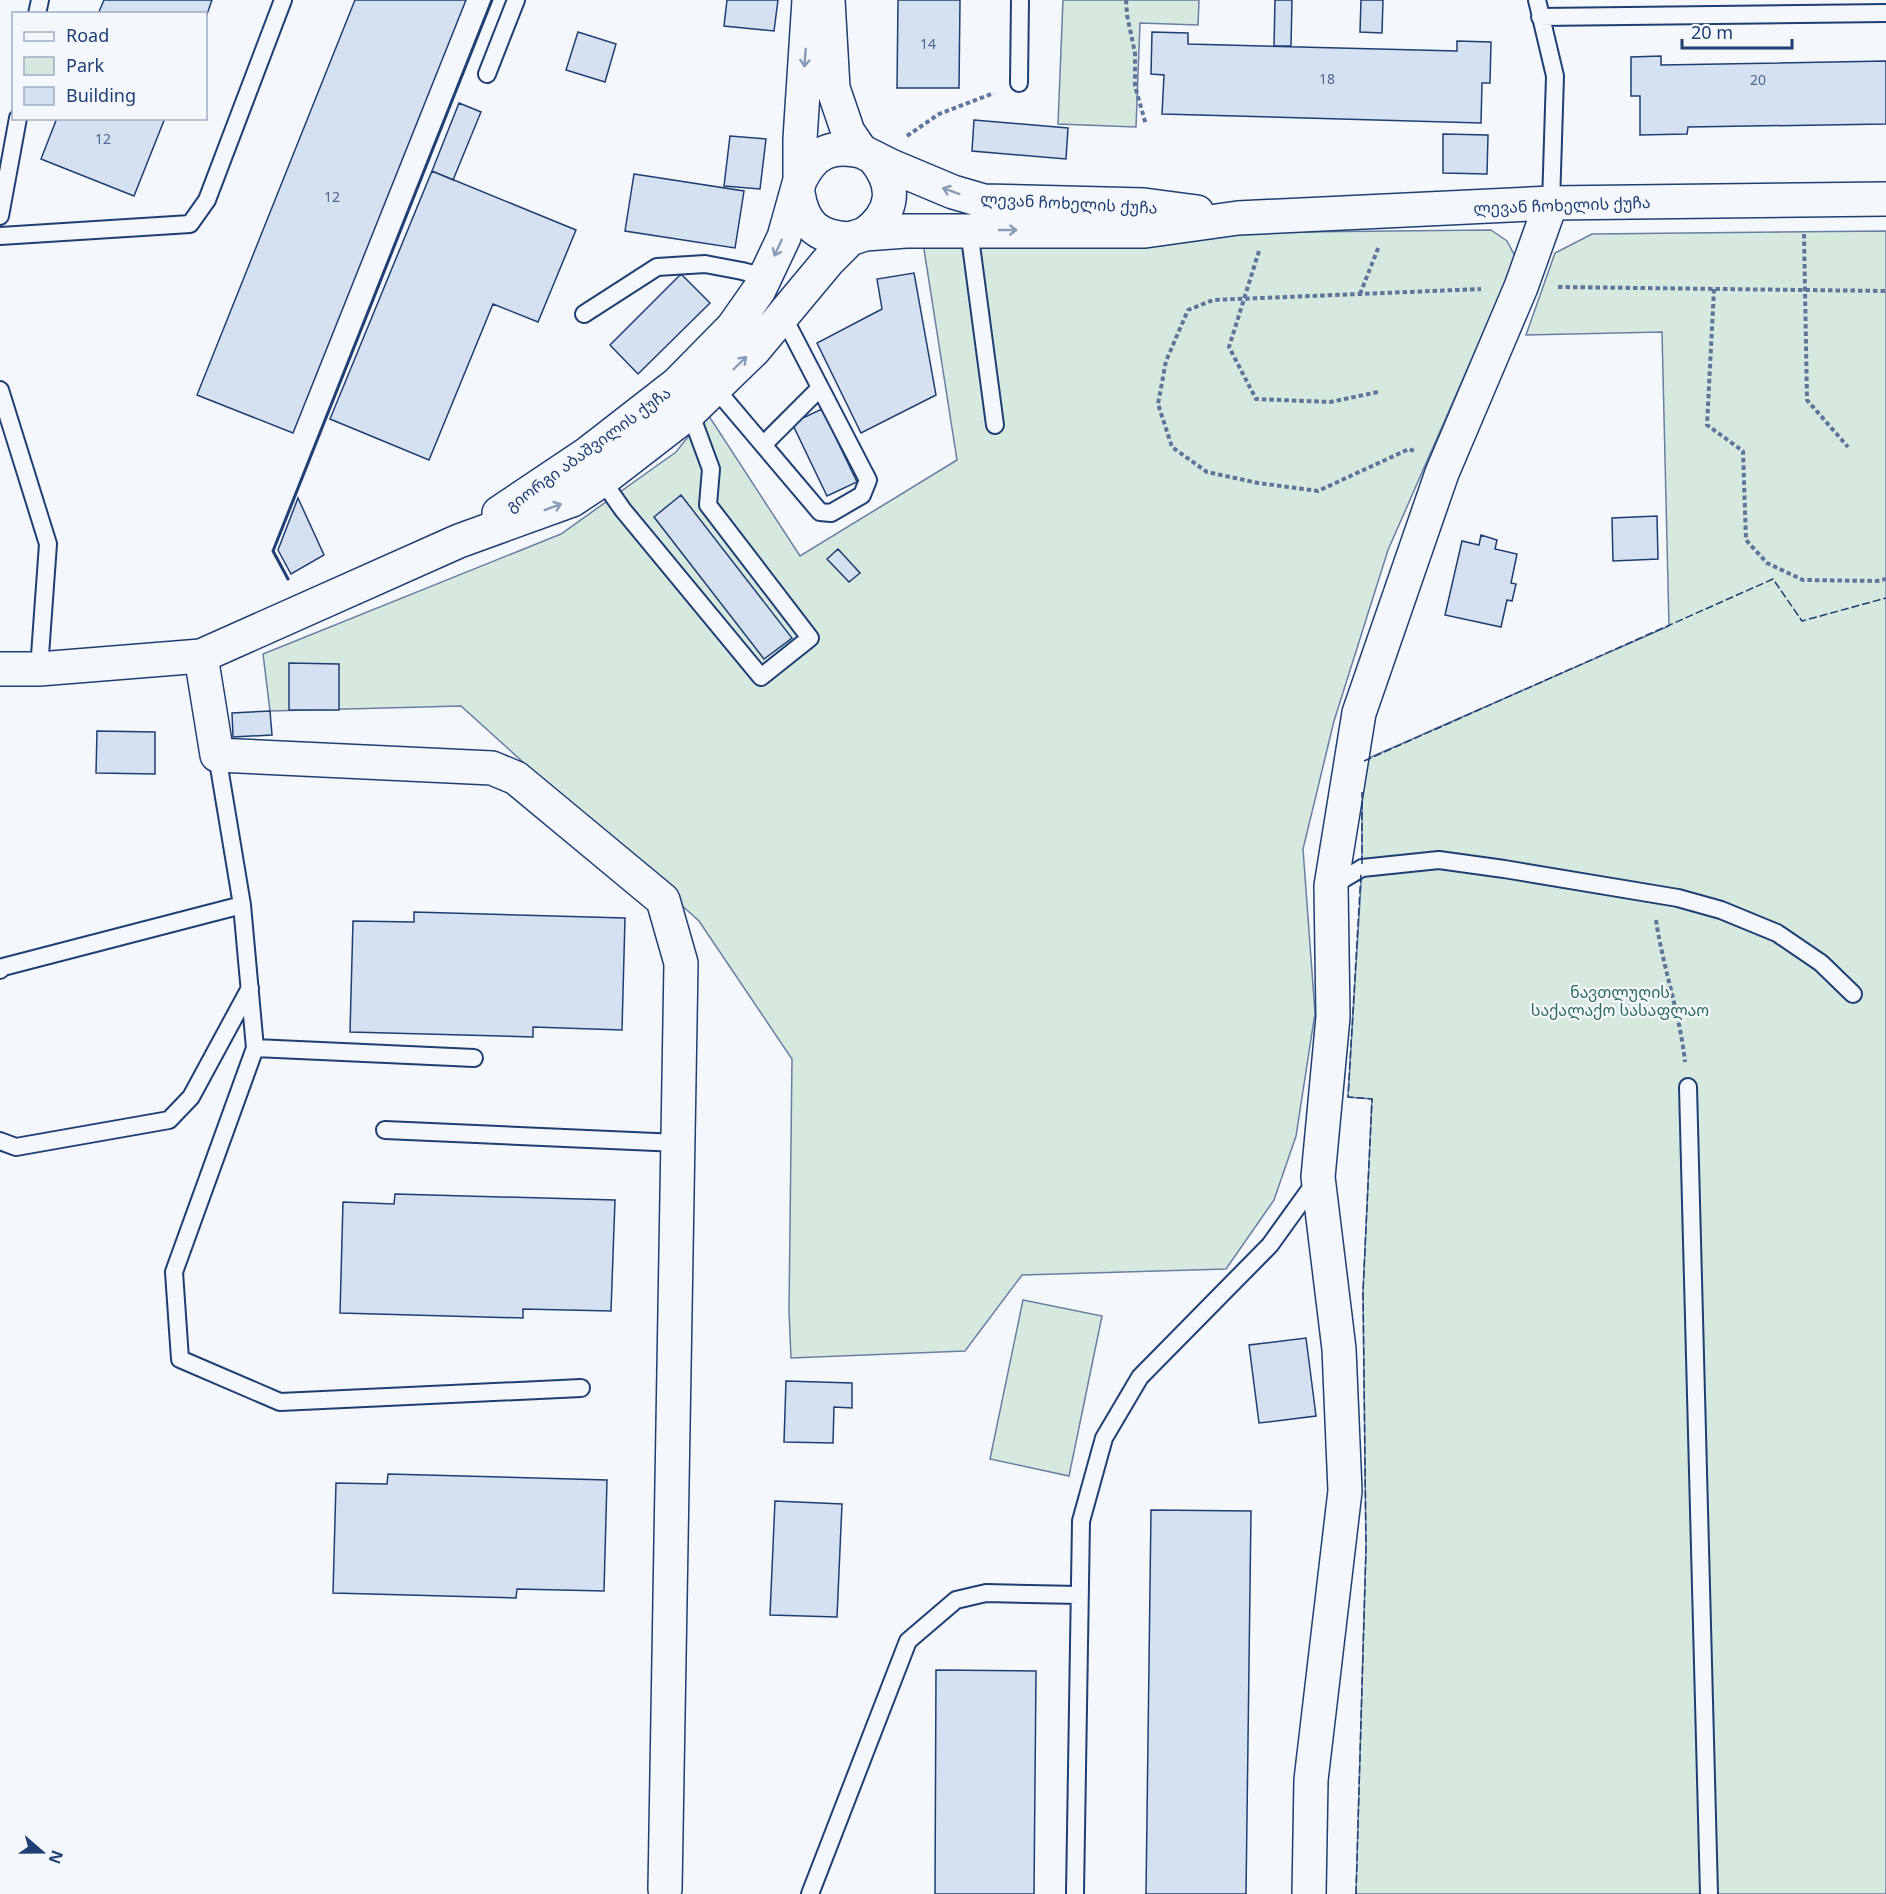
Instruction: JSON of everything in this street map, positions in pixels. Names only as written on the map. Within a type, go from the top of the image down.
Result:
[{"type":"street","points":[[809,0],[800,139],[800,209],[808,223],[820,233],[835,239],[858,237],[878,225],[886,213],[890,198],[889,182],[883,169],[848,132],[833,88],[828,0]]},
{"type":"street","points":[[799,187],[807,166],[818,156],[831,149],[846,148],[867,154]]},
{"type":"street","name":"ლევან ჩოხელის ქუჩა","points":[[867,154],[953,192],[984,201],[1144,205],[1238,218]]},
{"type":"street","name":"გიორგი აბაშვილის ქუჩა","points":[[459,541],[587,454],[677,384],[733,327],[759,290],[784,237],[799,187]]},
{"type":"street","name":"ლევან ჩოხელის ქუჩა","points":[[858,237],[906,231],[1145,231],[1238,218],[1551,203],[1886,199]]},
{"type":"street","points":[[1309,1894],[1311,1780],[1345,1491],[1339,1349],[1318,1177],[1333,1017],[1331,886],[1359,713],[1442,473],[1521,287],[1551,203]]},
{"type":"street","name":"გიორგი აბაშვილის ქუჩა","points":[[0,669],[39,669],[201,656],[459,541],[572,500],[602,480],[690,412],[754,350],[829,260],[858,237]]},
{"type":"street","points":[[201,656],[217,755],[492,768],[516,778],[663,900],[681,963],[665,1889]]},
{"type":"lane","points":[[0,236],[190,224],[207,200],[283,0]]},
{"type":"lane","points":[[487,74],[516,0]]},
{"type":"lane","points":[[1019,83],[1020,0]]},
{"type":"lane","points":[[1537,0],[1555,76],[1551,203]]},
{"type":"lane","points":[[1540,17],[1886,13]]},
{"type":"lane","points":[[0,216],[18,120]]},
{"type":"lane","points":[[969,230],[995,425]]},
{"type":"lane","points":[[584,314],[657,267],[705,264],[765,277]]},
{"type":"lane","points":[[715,388],[820,512],[831,513],[862,495],[868,480],[783,316]]},
{"type":"lane","points":[[763,445],[820,388]]},
{"type":"lane","points":[[0,390],[4,416],[48,544],[39,669]]},
{"type":"lane","points":[[602,480],[623,510],[761,676],[810,638],[708,505],[711,469],[690,412]]},
{"type":"lane","points":[[217,755],[242,905],[255,1048],[174,1272],[180,1359],[280,1402],[581,1388]]},
{"type":"lane","points":[[1331,886],[1362,868],[1439,860],[1678,898],[1721,910],[1777,933],[1821,963],[1853,994]]},
{"type":"lane","points":[[0,970],[3,967],[242,905]]},
{"type":"lane","points":[[0,1141],[16,1146],[169,1120],[191,1097],[250,988]]},
{"type":"lane","points":[[255,1048],[474,1058]]},
{"type":"lane","points":[[1688,1087],[1709,1894]]},
{"type":"lane","points":[[385,1130],[678,1143]]},
{"type":"lane","points":[[1075,1894],[1081,1521],[1104,1438],[1140,1377],[1270,1245],[1318,1177]]},
{"type":"lane","points":[[810,1894],[908,1641],[957,1600],[986,1593],[1079,1596]]},
{"type":"path","points":[[1126,0],[1135,53],[1135,86],[1146,125]]},
{"type":"path","points":[[906,137],[939,114],[1019,83]]},
{"type":"path","points":[[1804,200],[1807,400],[1848,447]]},
{"type":"path","points":[[1360,294],[1379,245]]},
{"type":"path","points":[[1260,247],[1229,347],[1256,399],[1330,402],[1378,392]]},
{"type":"path","points":[[1442,473],[1429,457],[1409,449],[1318,491],[1258,483],[1207,471],[1172,447],[1158,404],[1166,361],[1188,310],[1213,300],[1521,287],[1886,291]]},
{"type":"path","points":[[1714,289],[1707,425],[1743,451],[1746,540],[1767,562],[1803,580],[1877,581],[1886,579]]},
{"type":"path","points":[[1652,894],[1659,944],[1682,1038],[1688,1087]]},
{"type":"green space","points":[[1063,0],[1199,0],[1198,25],[1140,23],[1136,127],[1058,124]]},
{"type":"green space","points":[[1491,230],[1507,241],[1516,258],[1388,550],[1334,721],[1303,849],[1315,1013],[1296,1136],[1274,1200],[1226,1269],[1022,1275],[965,1351],[791,1358],[789,1310],[792,1059],[699,921],[461,706],[270,711],[263,654],[561,534],[676,452],[707,413],[800,556],[957,460],[923,243],[1107,234]]},
{"type":"green space","name":"ნავთლუღის საქალაქო სასაფლაო","points":[[1886,231],[1886,1894],[1356,1894],[1366,1548],[1363,1292],[1372,1099],[1348,1097],[1362,868],[1362,761],[1669,626],[1662,332],[1526,335],[1555,253],[1592,234]]},
{"type":"green space","points":[[1023,1300],[1102,1316],[1069,1476],[990,1459]]},
{"type":"building","points":[[104,0],[212,0],[207,14],[207,12],[99,12]]},
{"type":"building","points":[[355,0],[466,0],[293,433],[197,395]]},
{"type":"building","points":[[727,0],[778,0],[774,31],[724,26]]},
{"type":"building","points":[[898,0],[960,0],[959,88],[897,88]]},
{"type":"building","points":[[1275,0],[1292,0],[1291,46],[1274,46]]},
{"type":"building","points":[[1361,0],[1383,0],[1382,33],[1360,32]]},
{"type":"building","points":[[578,32],[616,44],[605,82],[566,70]]},
{"type":"building","points":[[1152,32],[1188,33],[1188,44],[1457,51],[1457,41],[1491,42],[1490,83],[1482,83],[1481,123],[1162,114],[1164,75],[1151,74]]},
{"type":"building","points":[[1661,56],[1661,65],[1886,61],[1886,124],[1688,127],[1687,134],[1640,135],[1640,96],[1631,96],[1631,57]]},
{"type":"building","points":[[459,103],[481,112],[453,180],[432,171]]},
{"type":"building","points":[[56,120],[164,120],[134,196],[41,159]]},
{"type":"building","points":[[974,120],[1068,128],[1066,159],[972,151]]},
{"type":"building","points":[[1443,134],[1488,135],[1487,174],[1443,173]]},
{"type":"building","points":[[730,136],[766,139],[760,189],[724,186]]},
{"type":"building","points":[[432,171],[576,230],[538,322],[493,304],[429,460],[330,419]]},
{"type":"building","points":[[634,174],[744,191],[735,248],[625,231]]},
{"type":"building","points":[[914,273],[936,395],[861,433],[817,343],[882,309],[877,279]]},
{"type":"building","points":[[681,274],[710,303],[638,374],[610,345]]},
{"type":"building","points":[[822,409],[857,482],[827,496],[792,423]]},
{"type":"building","points":[[681,495],[792,638],[764,659],[654,517]]},
{"type":"building","points":[[298,498],[324,555],[291,574],[278,550]]},
{"type":"building","points":[[1657,516],[1658,559],[1613,561],[1612,518]]},
{"type":"building","points":[[1481,535],[1497,540],[1495,549],[1517,554],[1511,583],[1516,584],[1512,601],[1507,600],[1501,627],[1445,615],[1462,541],[1479,545]]},
{"type":"building","points":[[838,549],[860,573],[849,582],[827,559]]},
{"type":"building","points":[[289,663],[339,664],[339,710],[289,710]]},
{"type":"building","points":[[270,711],[272,735],[233,737],[232,713]]},
{"type":"building","points":[[97,731],[155,732],[155,774],[96,773]]},
{"type":"building","points":[[414,912],[625,918],[622,1030],[533,1027],[533,1037],[350,1032],[353,921],[414,922]]},
{"type":"building","points":[[395,1194],[615,1200],[611,1311],[523,1309],[523,1318],[340,1313],[343,1202],[394,1204]]},
{"type":"building","points":[[1306,1338],[1316,1416],[1259,1423],[1249,1345]]},
{"type":"building","points":[[786,1381],[852,1383],[852,1408],[834,1407],[833,1443],[784,1442]]},
{"type":"building","points":[[388,1474],[607,1480],[604,1591],[517,1589],[516,1598],[333,1593],[336,1483],[387,1484]]},
{"type":"building","points":[[775,1501],[842,1504],[837,1617],[770,1615]]},
{"type":"building","points":[[1151,1510],[1251,1511],[1246,1894],[1146,1894]]},
{"type":"building","points":[[936,1670],[1036,1671],[1034,1894],[935,1894]]},
{"type":"fence","points":[[1364,761],[1773,579],[1802,621],[1886,598]]},
{"type":"fence","points":[[1362,792],[1362,864]]},
{"type":"fence","points":[[1356,1894],[1366,1548],[1363,1292],[1372,1099],[1348,1097],[1361,873]]},
{"type":"wall","points":[[288,579],[273,551],[492,0]]}]
